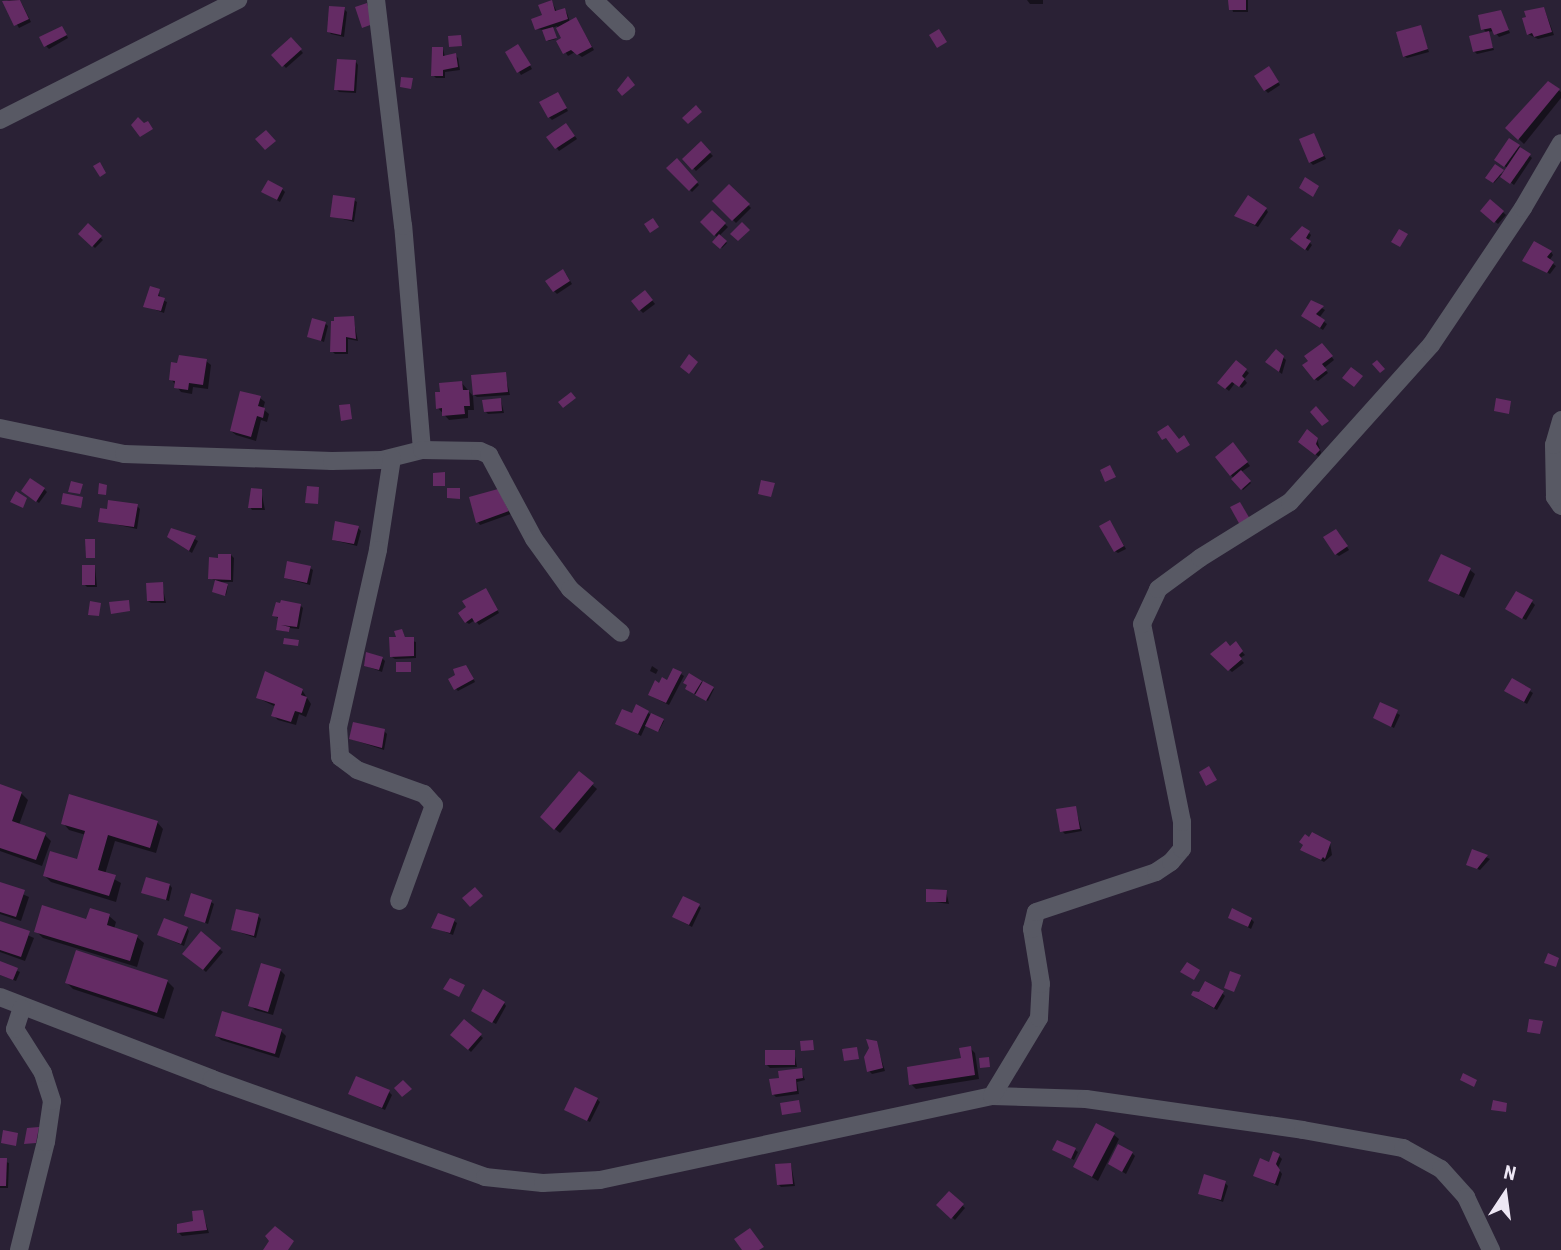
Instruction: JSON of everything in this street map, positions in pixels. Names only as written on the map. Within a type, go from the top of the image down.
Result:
[{"type":"street","points":[[0,120],[238,0]]},
{"type":"street","points":[[376,0],[403,226],[422,450]]},
{"type":"street","points":[[594,0],[626,31]]},
{"type":"street","points":[[992,1096],[1039,1018],[1041,984],[1032,929],[1035,912],[1156,872],[1171,862],[1182,849],[1182,822],[1142,624],[1157,589],[1200,558],[1290,502],[1431,345],[1523,208],[1561,143]]},
{"type":"street","points":[[1561,419],[1554,445],[1555,497],[1561,506]]},
{"type":"street","points":[[0,428],[124,454],[332,461],[392,458],[422,450],[480,451],[489,455],[534,539],[570,589],[621,633]]},
{"type":"street","points":[[392,458],[378,550],[338,727],[340,757],[357,770],[424,794],[434,804],[399,901]]},
{"type":"street","points":[[0,997],[22,1008],[485,1177],[543,1183],[600,1180],[992,1096],[1086,1099],[1303,1130],[1404,1148],[1441,1170],[1466,1197],[1491,1250]]},
{"type":"street","points":[[19,1250],[46,1142],[51,1101],[43,1073],[15,1029],[22,1008]]},
{"type":"building","points":[[20,0],[29,19],[14,26],[2,1]]},
{"type":"building","points":[[552,0],[555,11],[565,8],[568,19],[535,30],[531,19],[542,15],[538,5]]},
{"type":"building","points":[[1228,0],[1246,0],[1246,10],[1229,10]]},
{"type":"building","points":[[367,3],[373,24],[362,28],[355,7]]},
{"type":"building","points":[[329,6],[345,7],[341,35],[327,32]]},
{"type":"building","points":[[1544,7],[1552,32],[1534,37],[1532,33],[1527,35],[1522,18],[1526,17],[1524,11]]},
{"type":"building","points":[[1501,10],[1509,30],[1494,35],[1491,28],[1481,30],[1478,15]]},
{"type":"building","points":[[576,17],[592,47],[577,55],[571,50],[563,54],[556,41],[561,38],[556,28]]},
{"type":"building","points":[[1421,25],[1428,49],[1403,57],[1396,32]]},
{"type":"building","points":[[62,26],[67,35],[44,47],[39,37]]},
{"type":"building","points":[[553,27],[557,38],[546,41],[542,30]]},
{"type":"building","points":[[939,29],[947,42],[937,48],[929,35]]},
{"type":"building","points":[[1489,31],[1493,48],[1473,52],[1469,36]]},
{"type":"building","points":[[461,35],[462,46],[449,47],[448,36]]},
{"type":"building","points":[[291,37],[302,49],[282,67],[271,55]]},
{"type":"building","points":[[518,44],[531,65],[517,73],[505,52]]},
{"type":"building","points":[[432,47],[443,47],[443,56],[456,53],[458,67],[443,70],[443,76],[431,76]]},
{"type":"building","points":[[337,59],[356,60],[354,91],[334,90]]},
{"type":"building","points":[[1269,66],[1279,82],[1264,91],[1254,76]]},
{"type":"building","points":[[628,76],[635,85],[622,96],[617,90]]},
{"type":"building","points":[[401,77],[413,78],[411,89],[400,87]]},
{"type":"building","points":[[1548,81],[1560,89],[1518,140],[1505,128]]},
{"type":"building","points":[[558,92],[567,108],[548,118],[539,102]]},
{"type":"building","points":[[696,105],[702,112],[688,124],[682,118]]},
{"type":"building","points":[[138,117],[144,123],[148,121],[153,129],[140,137],[131,125]]},
{"type":"building","points":[[566,123],[575,136],[555,149],[546,137]]},
{"type":"building","points":[[266,130],[276,141],[265,150],[255,139]]},
{"type":"building","points":[[1314,133],[1324,156],[1309,163],[1299,139]]},
{"type":"building","points":[[1509,138],[1520,145],[1504,167],[1494,160]]},
{"type":"building","points":[[701,141],[711,152],[692,170],[682,159]]},
{"type":"building","points":[[1520,147],[1531,154],[1510,184],[1500,177]]},
{"type":"building","points":[[677,158],[698,182],[689,191],[666,168]]},
{"type":"building","points":[[100,162],[106,173],[100,177],[93,166]]},
{"type":"building","points":[[1495,164],[1504,170],[1493,183],[1485,178]]},
{"type":"building","points":[[1305,177],[1319,186],[1313,197],[1299,188]]},
{"type":"building","points":[[268,180],[283,188],[277,200],[261,192]]},
{"type":"building","points":[[729,184],[750,204],[732,221],[712,201]]},
{"type":"building","points":[[333,195],[355,198],[352,220],[330,217]]},
{"type":"building","points":[[1248,195],[1267,208],[1255,225],[1234,216]]},
{"type":"building","points":[[1490,199],[1504,211],[1494,223],[1480,211]]},
{"type":"building","points":[[712,210],[726,223],[714,236],[700,222]]},
{"type":"building","points":[[653,218],[659,227],[650,233],[644,224]]},
{"type":"building","points":[[742,222],[750,230],[738,241],[730,234]]},
{"type":"building","points":[[88,223],[102,236],[92,247],[78,234]]},
{"type":"building","points":[[1302,226],[1310,231],[1306,238],[1311,241],[1305,250],[1290,239]]},
{"type":"building","points":[[1399,229],[1408,234],[1400,247],[1391,242]]},
{"type":"building","points":[[719,234],[727,241],[720,249],[712,242]]},
{"type":"building","points":[[1534,241],[1552,251],[1547,257],[1554,262],[1547,273],[1522,261]]},
{"type":"building","points":[[563,269],[570,281],[553,292],[545,281]]},
{"type":"building","points":[[150,286],[160,289],[158,296],[165,298],[161,311],[143,307]]},
{"type":"building","points":[[645,290],[653,300],[639,311],[631,301]]},
{"type":"building","points":[[1311,300],[1324,306],[1316,314],[1325,320],[1320,328],[1301,316]]},
{"type":"building","points":[[354,316],[356,339],[346,337],[346,352],[330,352],[331,321],[334,321],[334,317]]},
{"type":"building","points":[[312,318],[326,322],[321,341],[307,337]]},
{"type":"building","points":[[1322,343],[1333,356],[1322,364],[1327,370],[1314,380],[1302,365],[1308,361],[1304,356]]},
{"type":"building","points":[[1276,349],[1284,356],[1279,372],[1265,362]]},
{"type":"building","points":[[689,354],[698,362],[689,374],[680,367]]},
{"type":"building","points":[[179,355],[207,359],[203,385],[189,383],[188,390],[174,388],[175,381],[169,380],[171,362],[177,363]]},
{"type":"building","points":[[1236,360],[1247,369],[1242,376],[1245,379],[1239,387],[1232,382],[1225,389],[1217,383]]},
{"type":"building","points":[[1377,360],[1385,369],[1380,373],[1372,364]]},
{"type":"building","points":[[1351,367],[1363,376],[1354,387],[1342,378]]},
{"type":"building","points":[[506,372],[508,392],[473,395],[471,375]]},
{"type":"building","points":[[462,381],[463,390],[469,390],[470,406],[464,406],[465,414],[442,416],[442,408],[436,409],[435,392],[440,392],[439,383]]},
{"type":"building","points":[[240,391],[261,396],[258,406],[265,408],[263,418],[257,416],[251,437],[230,431]]},
{"type":"building","points":[[571,392],[576,398],[563,408],[558,402]]},
{"type":"building","points":[[501,398],[502,411],[484,412],[482,400]]},
{"type":"building","points":[[1496,398],[1511,401],[1509,414],[1494,411]]},
{"type":"building","points":[[350,404],[352,419],[341,421],[339,405]]},
{"type":"building","points":[[1316,406],[1329,421],[1322,426],[1310,412]]},
{"type":"building","points":[[1168,425],[1179,439],[1184,435],[1190,445],[1177,453],[1166,438],[1162,440],[1157,432]]},
{"type":"building","points":[[1307,429],[1318,438],[1316,444],[1320,450],[1315,455],[1298,442]]},
{"type":"building","points":[[1233,442],[1248,462],[1230,476],[1215,457]]},
{"type":"building","points":[[1110,465],[1116,477],[1105,482],[1100,470]]},
{"type":"building","points":[[1241,470],[1251,481],[1241,490],[1231,479]]},
{"type":"building","points":[[445,472],[445,486],[433,486],[433,473]]},
{"type":"building","points":[[30,478],[45,488],[36,502],[21,491]]},
{"type":"building","points":[[761,480],[775,483],[771,497],[758,494]]},
{"type":"building","points":[[71,481],[83,484],[80,494],[68,492]]},
{"type":"building","points":[[99,483],[107,485],[106,495],[98,494]]},
{"type":"building","points":[[307,486],[319,487],[318,504],[305,503]]},
{"type":"building","points":[[251,488],[262,489],[262,508],[248,508]]},
{"type":"building","points":[[447,488],[460,488],[460,499],[447,498]]},
{"type":"building","points":[[498,489],[509,511],[476,523],[469,497]]},
{"type":"building","points":[[16,491],[27,498],[23,508],[10,502]]},
{"type":"building","points":[[63,493],[83,497],[81,508],[61,504]]},
{"type":"building","points":[[108,500],[138,504],[134,527],[98,522],[100,508],[107,509]]},
{"type":"building","points":[[1240,502],[1250,519],[1240,525],[1230,507]]},
{"type":"building","points":[[1110,520],[1124,546],[1114,552],[1099,526]]},
{"type":"building","points":[[335,521],[359,526],[354,544],[332,540]]},
{"type":"building","points":[[171,528],[196,536],[189,551],[167,537]]},
{"type":"building","points":[[1336,529],[1348,546],[1335,555],[1323,537]]},
{"type":"building","points":[[85,539],[95,539],[95,558],[86,558]]},
{"type":"building","points":[[218,554],[231,554],[231,580],[208,579],[209,557],[218,558]]},
{"type":"building","points":[[1441,554],[1471,568],[1459,595],[1428,581]]},
{"type":"building","points":[[287,561],[311,566],[307,583],[284,578]]},
{"type":"building","points":[[82,565],[95,565],[95,585],[82,585]]},
{"type":"building","points":[[215,580],[228,584],[225,596],[212,592]]},
{"type":"building","points":[[163,582],[164,601],[147,601],[146,583]]},
{"type":"building","points":[[486,588],[498,610],[475,623],[472,618],[465,623],[458,613],[466,607],[462,601]]},
{"type":"building","points":[[1516,591],[1533,600],[1522,619],[1505,609]]},
{"type":"building","points":[[129,600],[130,611],[111,614],[109,602]]},
{"type":"building","points":[[281,600],[301,604],[297,627],[281,625],[290,627],[289,632],[276,630],[278,617],[272,616],[276,602],[280,603]]},
{"type":"building","points":[[90,601],[101,603],[99,616],[88,615]]},
{"type":"building","points":[[402,629],[405,637],[414,637],[414,656],[390,657],[389,637],[396,637],[394,631]]},
{"type":"building","points":[[284,638],[299,640],[298,646],[283,644]]},
{"type":"building","points":[[1226,641],[1230,646],[1236,641],[1243,651],[1239,655],[1242,659],[1228,671],[1210,654]]},
{"type":"building","points":[[366,652],[383,657],[379,670],[364,666]]},
{"type":"building","points":[[396,662],[411,662],[411,672],[396,672]]},
{"type":"building","points":[[466,665],[474,679],[454,690],[448,679],[455,675],[453,669]]},
{"type":"building","points":[[673,668],[682,672],[666,703],[648,695],[655,680],[659,683],[662,677],[667,680]]},
{"type":"building","points":[[265,671],[303,689],[301,695],[307,697],[302,713],[295,711],[291,722],[271,716],[275,704],[256,698]]},
{"type":"building","points":[[689,673],[702,681],[694,694],[685,689],[687,685],[683,683]]},
{"type":"building","points":[[1512,678],[1531,689],[1524,702],[1504,691]]},
{"type":"building","points":[[703,681],[714,687],[706,701],[695,695]]},
{"type":"building","points":[[1380,702],[1398,710],[1391,727],[1373,718]]},
{"type":"building","points":[[636,704],[649,711],[638,734],[615,724],[622,709],[632,713]]},
{"type":"building","points":[[651,713],[664,719],[658,732],[645,726]]},
{"type":"building","points":[[353,722],[385,729],[382,748],[349,739]]},
{"type":"building","points":[[1209,766],[1217,780],[1206,786],[1199,772]]},
{"type":"building","points":[[579,771],[594,783],[554,830],[540,817]]},
{"type":"building","points":[[0,784],[22,792],[12,821],[46,833],[36,860],[0,848]]},
{"type":"building","points":[[69,794],[158,821],[150,848],[108,835],[98,870],[116,875],[109,896],[43,876],[50,851],[77,859],[85,831],[61,824]]},
{"type":"building","points":[[1076,806],[1080,829],[1060,832],[1056,809]]},
{"type":"building","points":[[1312,832],[1331,842],[1325,859],[1323,857],[1321,860],[1300,850],[1303,845],[1299,842],[1305,834],[1309,837]]},
{"type":"building","points":[[1472,849],[1488,855],[1477,869],[1466,865]]},
{"type":"building","points":[[146,877],[170,884],[166,900],[141,893]]},
{"type":"building","points":[[0,882],[25,890],[16,917],[0,912]]},
{"type":"building","points":[[475,887],[483,896],[470,907],[462,898]]},
{"type":"building","points":[[926,889],[947,890],[946,902],[926,902]]},
{"type":"building","points":[[191,893],[212,900],[205,923],[184,916]]},
{"type":"building","points":[[683,896],[700,904],[689,925],[672,917]]},
{"type":"building","points":[[42,905],[86,919],[90,908],[110,914],[107,925],[138,935],[130,961],[34,932]]},
{"type":"building","points":[[1232,908],[1252,918],[1248,927],[1228,918]]},
{"type":"building","points":[[236,909],[259,914],[254,936],[231,930]]},
{"type":"building","points":[[438,913],[455,919],[450,933],[431,928]]},
{"type":"building","points":[[164,918],[188,927],[181,944],[157,935]]},
{"type":"building","points":[[0,921],[30,931],[21,957],[0,950]]},
{"type":"building","points":[[201,931],[221,948],[203,970],[182,954]]},
{"type":"building","points":[[76,950],[168,980],[157,1013],[65,983]]},
{"type":"building","points":[[1548,953],[1559,958],[1556,967],[1544,963]]},
{"type":"building","points":[[0,961],[18,968],[13,980],[0,975]]},
{"type":"building","points":[[1187,962],[1200,970],[1194,980],[1180,972]]},
{"type":"building","points":[[261,963],[281,969],[268,1012],[248,1006]]},
{"type":"building","points":[[1230,971],[1241,975],[1234,992],[1224,988]]},
{"type":"building","points":[[450,978],[465,985],[459,997],[443,989]]},
{"type":"building","points":[[1205,981],[1224,991],[1214,1008],[1191,995],[1193,991],[1199,992]]},
{"type":"building","points":[[483,989],[505,1002],[492,1023],[471,1011]]},
{"type":"building","points":[[222,1011],[282,1029],[275,1054],[215,1036]]},
{"type":"building","points":[[464,1019],[482,1034],[468,1050],[450,1035]]},
{"type":"building","points":[[1529,1019],[1543,1021],[1540,1034],[1527,1032]]},
{"type":"building","points":[[866,1039],[877,1041],[883,1068],[867,1072],[864,1057],[869,1048]]},
{"type":"building","points":[[813,1040],[814,1050],[801,1051],[800,1041]]},
{"type":"building","points":[[971,1046],[975,1075],[909,1085],[907,1067],[961,1058],[959,1048]]},
{"type":"building","points":[[857,1047],[859,1059],[844,1061],[842,1049]]},
{"type":"building","points":[[765,1050],[795,1050],[795,1065],[765,1065]]},
{"type":"building","points":[[989,1057],[990,1067],[980,1068],[979,1058]]},
{"type":"building","points":[[802,1068],[803,1078],[796,1079],[797,1091],[772,1095],[769,1079],[779,1078],[778,1071]]},
{"type":"building","points":[[1463,1073],[1477,1080],[1474,1087],[1460,1080]]},
{"type":"building","points":[[356,1076],[390,1090],[382,1108],[348,1094]]},
{"type":"building","points":[[403,1080],[412,1089],[402,1097],[394,1088]]},
{"type":"building","points":[[575,1087],[598,1098],[587,1121],[564,1110]]},
{"type":"building","points":[[799,1100],[801,1112],[782,1115],[780,1103]]},
{"type":"building","points":[[1493,1100],[1507,1103],[1506,1112],[1491,1110]]},
{"type":"building","points":[[1096,1123],[1115,1133],[1092,1177],[1073,1167]]},
{"type":"building","points":[[39,1127],[36,1143],[24,1144],[27,1128]]},
{"type":"building","points":[[3,1130],[18,1133],[16,1146],[1,1143]]},
{"type":"building","points":[[1057,1140],[1076,1148],[1071,1159],[1052,1150]]},
{"type":"building","points":[[1118,1144],[1133,1152],[1122,1172],[1108,1164]]},
{"type":"building","points":[[1273,1151],[1280,1154],[1276,1164],[1280,1170],[1275,1184],[1253,1176],[1260,1158],[1269,1162]]},
{"type":"building","points":[[0,1158],[7,1158],[6,1186],[0,1186]]},
{"type":"building","points":[[791,1163],[793,1184],[777,1185],[775,1164]]},
{"type":"building","points":[[1204,1174],[1226,1181],[1221,1200],[1198,1194]]},
{"type":"building","points":[[949,1191],[964,1204],[951,1219],[936,1205]]},
{"type":"building","points":[[203,1210],[207,1230],[177,1233],[177,1224],[193,1221],[192,1211]]},
{"type":"building","points":[[275,1226],[294,1241],[288,1250],[263,1250],[269,1241],[265,1236]]},
{"type":"building","points":[[750,1228],[764,1247],[759,1250],[742,1250],[734,1239]]}]
